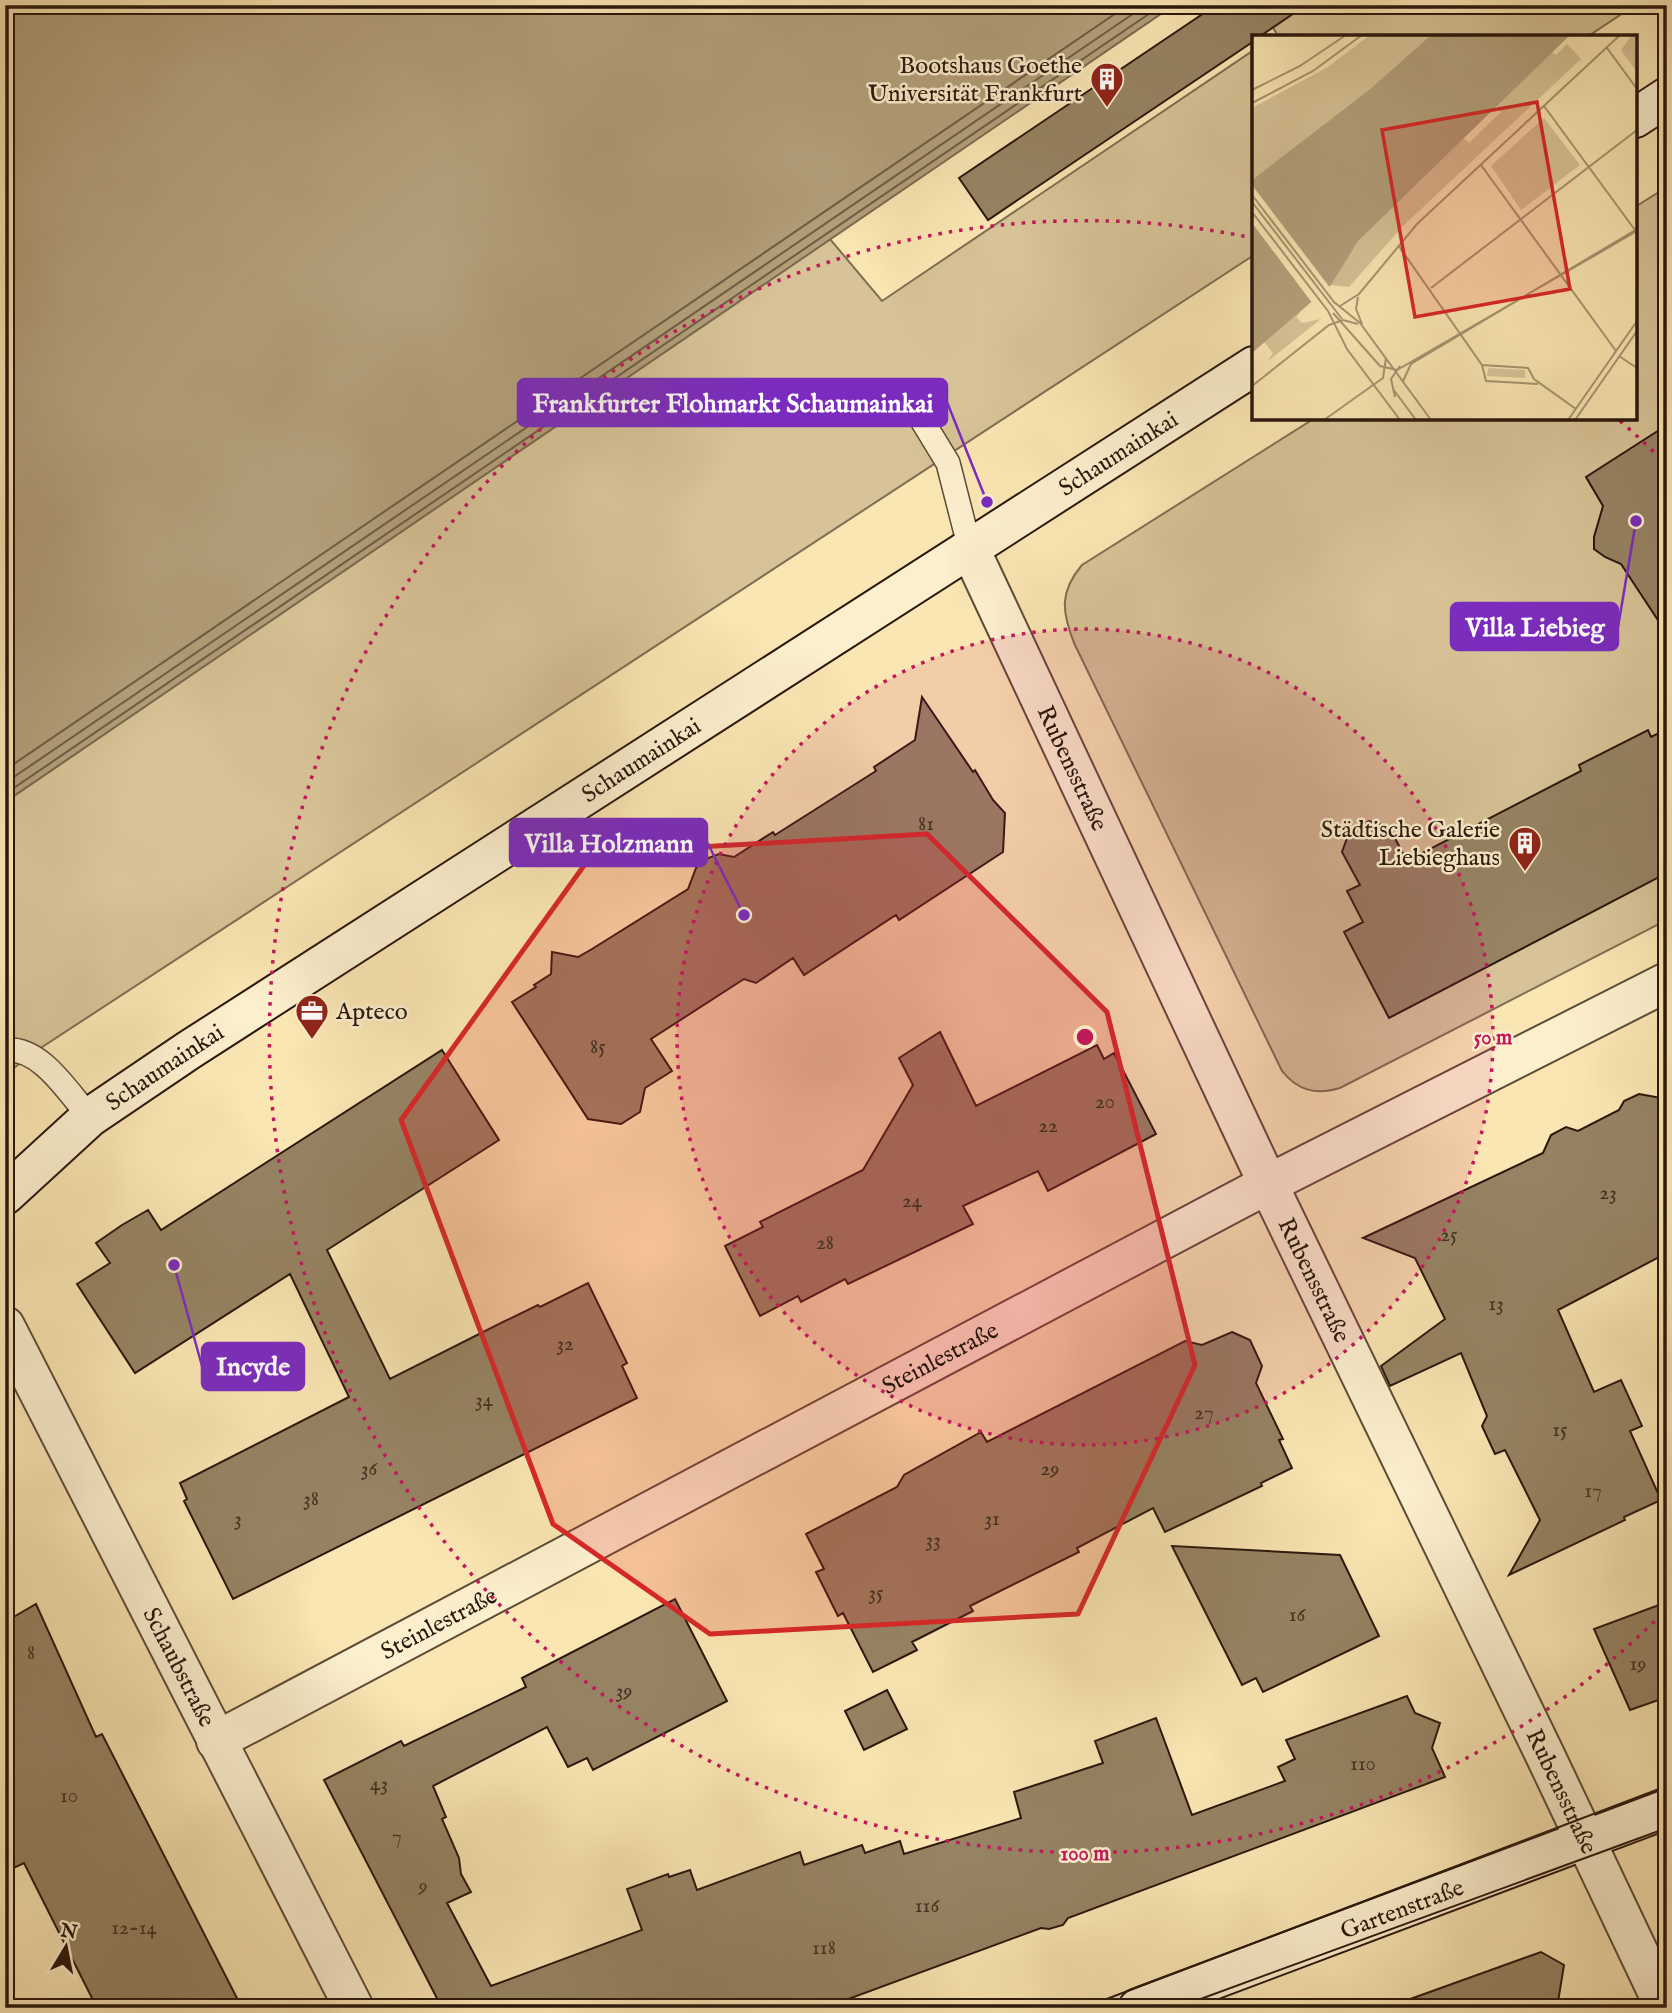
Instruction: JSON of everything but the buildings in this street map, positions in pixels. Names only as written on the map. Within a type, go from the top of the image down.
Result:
[{"type":"street","points":[[1637,117],[1667,97]]},
{"type":"street","name":"Schaumainkai","points":[[5,1195],[90,1118],[201,1043],[1252,367]]},
{"type":"street","name":"Rubensstraße","points":[[970,549],[1268,1184],[1586,1839],[1665,2008]]},
{"type":"street","name":"Steinlestraße","points":[[216,1741],[1268,1184],[1667,982]]},
{"type":"street","name":"Schaubstraße","points":[[5,1326],[354,2008]]},
{"type":"street","name":"Gartenstraße","points":[[1138,2008],[1667,1809]]},
{"type":"lane","points":[[918,412],[948,463],[970,549]]},
{"type":"lane","points":[[5,1049],[29,1052],[40,1060],[90,1118]]},
{"type":"highlighted area","points":[[927,834],[1107,1012],[1195,1365],[1078,1614],[710,1634],[553,1524],[401,1120],[593,853]]},
{"type":"shaded area","points":[[1258,5],[1635,5],[1590,35],[1277,34]]},
{"type":"shaded area","points":[[1252,51],[1252,256],[33,1053],[5,1075],[5,802],[830,239],[882,301]]},
{"type":"shaded area","points":[[1667,187],[1667,920],[1340,1088],[1308,1090],[1294,1083],[1282,1071],[1074,643],[1065,612],[1069,584],[1082,565],[1312,420],[1637,420],[1637,206]]},
{"type":"water","points":[[5,5],[1174,5],[5,802]]},
{"type":"tram line","points":[[1083,2008],[1667,1786]]},
{"type":"tram line","points":[[1176,2008],[1667,1828]]},
{"type":"place","name":"Bootshaus Goethe Universität Frankfurt","points":[[1107,109]]},
{"type":"place","name":"Frankfurter Flohmarkt Schaumainkai","points":[[987,502]]},
{"type":"place","name":"Villa Liebieg","points":[[1636,521]]},
{"type":"place","name":"Städtische Galerie Liebieghaus","points":[[1525,873]]},
{"type":"place","name":"Villa Holzmann","points":[[744,915]]},
{"type":"place","name":"Apteco","points":[[312,1041]]},
{"type":"place","name":"Incyde","points":[[174,1265]]}]
